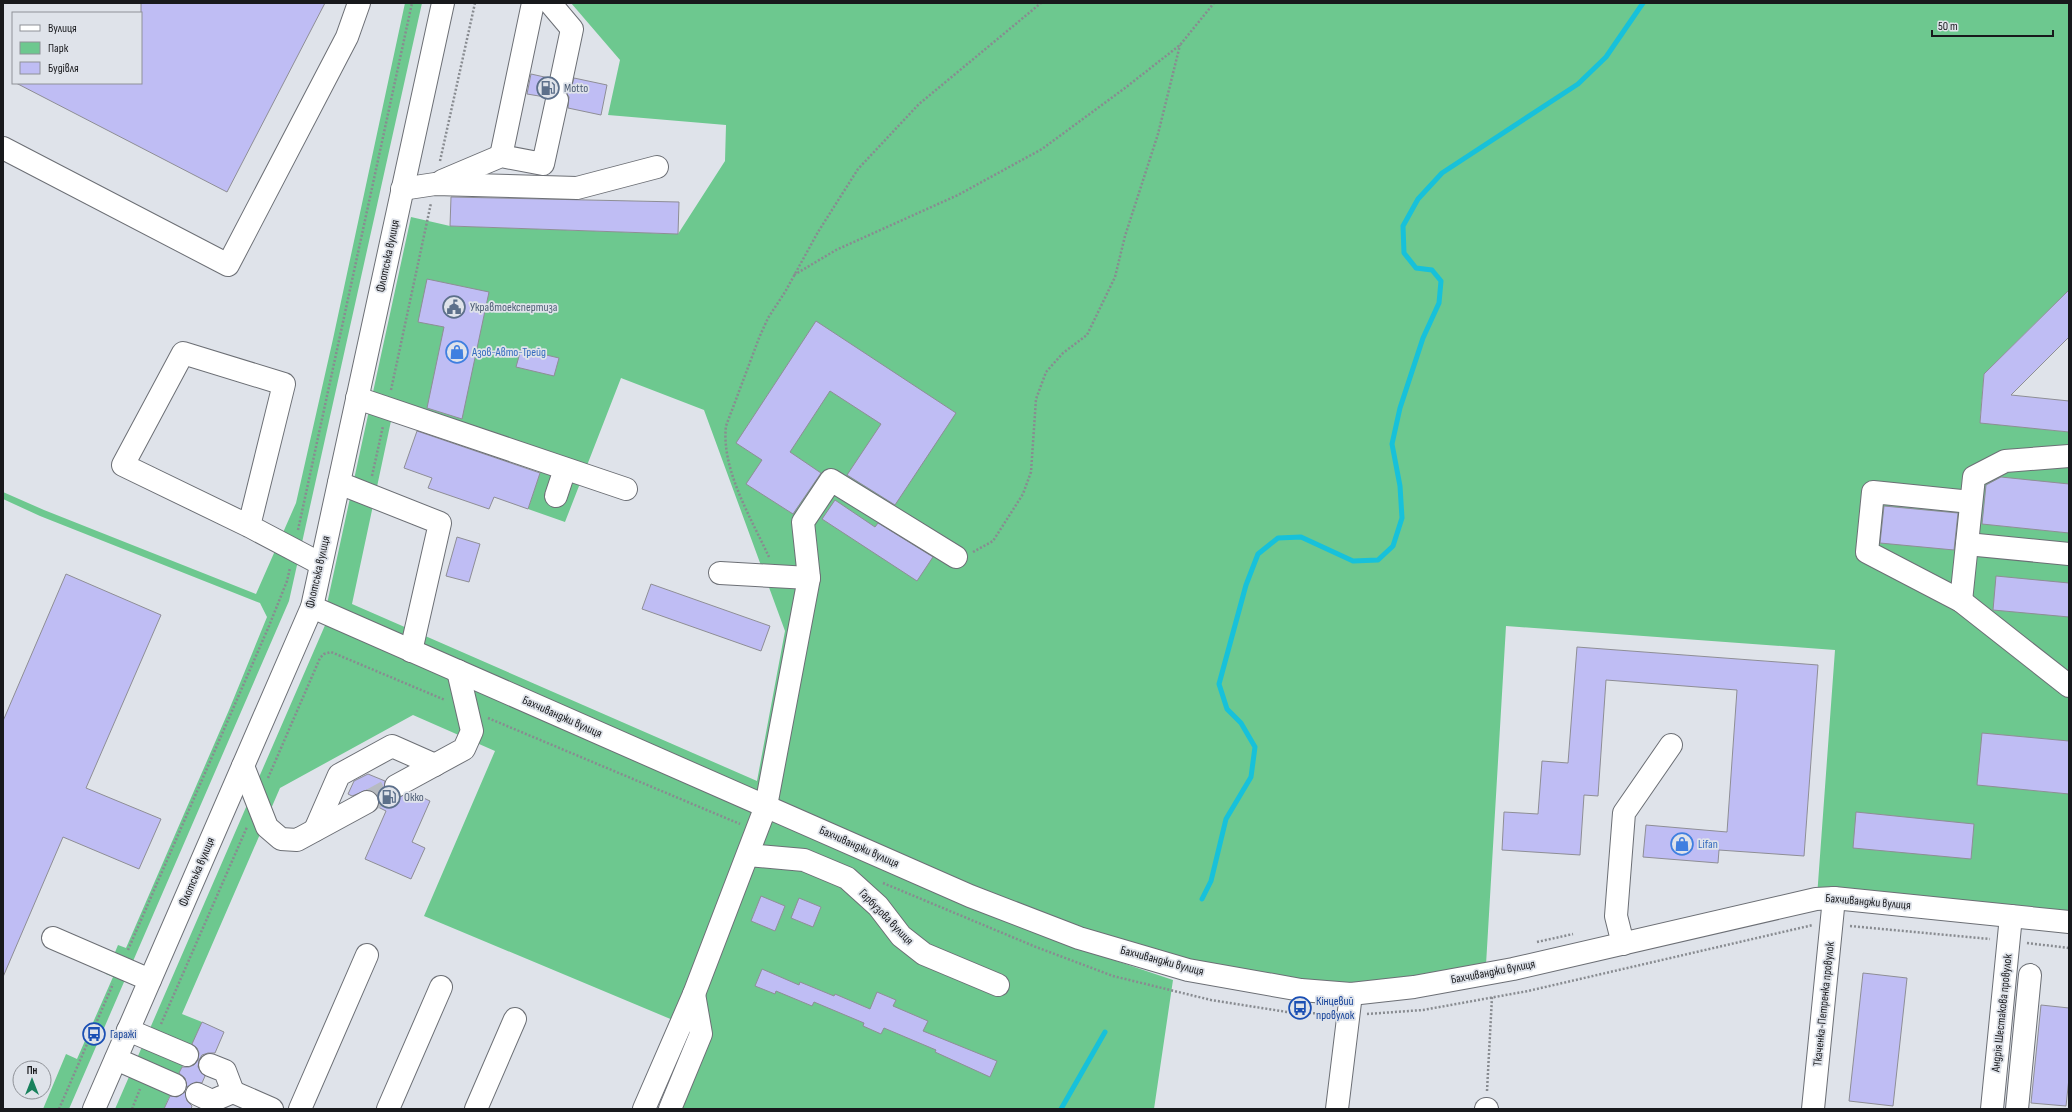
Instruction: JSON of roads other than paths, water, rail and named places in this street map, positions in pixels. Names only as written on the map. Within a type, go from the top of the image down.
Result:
[{"type":"street","points":[[3,148],[228,265],[347,37],[359,3]]},
{"type":"street","name":"Флотська вулиця","points":[[94,1109],[312,607],[442,3]]},
{"type":"street","points":[[501,156],[533,3]]},
{"type":"street","points":[[435,184],[501,156],[543,164],[572,29],[550,3]]},
{"type":"street","points":[[402,189],[435,184],[577,188],[657,166]]},
{"type":"street","points":[[249,526],[284,384],[183,353],[122,465],[249,526],[321,564]]},
{"type":"street","points":[[357,398],[626,489]]},
{"type":"street","points":[[1960,602],[1974,476],[2005,461],[2069,456]]},
{"type":"street","points":[[556,496],[565,469]]},
{"type":"street","points":[[644,1109],[694,994],[766,806],[809,578],[803,522],[831,480],[956,557]]},
{"type":"street","points":[[339,483],[440,523],[411,651]]},
{"type":"street","points":[[1971,502],[1873,492],[1867,552],[1960,602],[2069,686]]},
{"type":"street","points":[[1967,544],[2069,554]]},
{"type":"street","points":[[720,573],[809,578]]},
{"type":"street","name":"Бахчиванджи вулиця","points":[[312,607],[970,896],[1079,938],[1188,970],[1301,990],[1349,1004],[1414,987],[1513,969],[1623,944],[1800,901],[1834,898],[2069,922]]},
{"type":"street","points":[[396,786],[464,749],[472,731],[458,671]]},
{"type":"street","points":[[1623,944],[1616,916],[1624,813],[1671,745]]},
{"type":"street","points":[[315,830],[339,775],[392,746],[435,765]]},
{"type":"street","points":[[243,766],[268,828],[281,839],[297,840],[367,802]]},
{"type":"street","name":"Гарбузова вулиця","points":[[748,855],[804,860],[847,878],[878,906],[901,936],[924,954],[998,985]]},
{"type":"street","name":"Ткаченка-Петренка провулок","points":[[1813,1109],[1834,898]]},
{"type":"street","name":"Андрія Шестакова провулок","points":[[1992,1109],[2012,916]]},
{"type":"street","points":[[53,938],[150,980]]},
{"type":"street","points":[[300,1109],[367,955]]},
{"type":"street","points":[[2017,1109],[2030,975]]},
{"type":"street","points":[[388,1109],[441,987]]},
{"type":"street","points":[[671,1109],[701,1034],[694,994]]},
{"type":"street","points":[[1337,1109],[1349,1004]]},
{"type":"street","points":[[476,1109],[515,1019]]},
{"type":"street","points":[[128,1030],[187,1055]]},
{"type":"street","points":[[116,1059],[175,1085]]},
{"type":"street","points":[[210,1065],[225,1072],[233,1092],[272,1109]]},
{"type":"street","points":[[1995,1073],[2020,1075]]},
{"type":"street","points":[[197,1094],[212,1101],[233,1092]]},
{"type":"waterway","points":[[1202,899],[1211,881],[1226,819],[1251,777],[1255,747],[1241,723],[1227,709],[1219,684],[1246,585],[1258,554],[1278,538],[1301,537],[1353,561],[1378,560],[1393,546],[1402,518],[1400,486],[1392,444],[1400,408],[1423,338],[1439,303],[1441,281],[1432,270],[1416,268],[1404,253],[1403,226],[1418,199],[1442,173],[1578,84],[1606,57],[1643,3]]},
{"type":"waterway","points":[[1061,1109],[1105,1032]]},
{"type":"tunnel","points":[[367,802],[396,786]]},
{"type":"place","name":"Motto","points":[[548,88]]},
{"type":"place","name":"Укравтоекспертиза","points":[[454,307]]},
{"type":"place","name":"Азов-Авто-Трейд","points":[[457,352]]},
{"type":"place","name":"Окко","points":[[389,797]]},
{"type":"place","name":"Lifan","points":[[1682,844]]},
{"type":"place","name":"Кінцевий провулок","points":[[1300,1008]]},
{"type":"place","name":"Гаражі","points":[[94,1034]]}]
